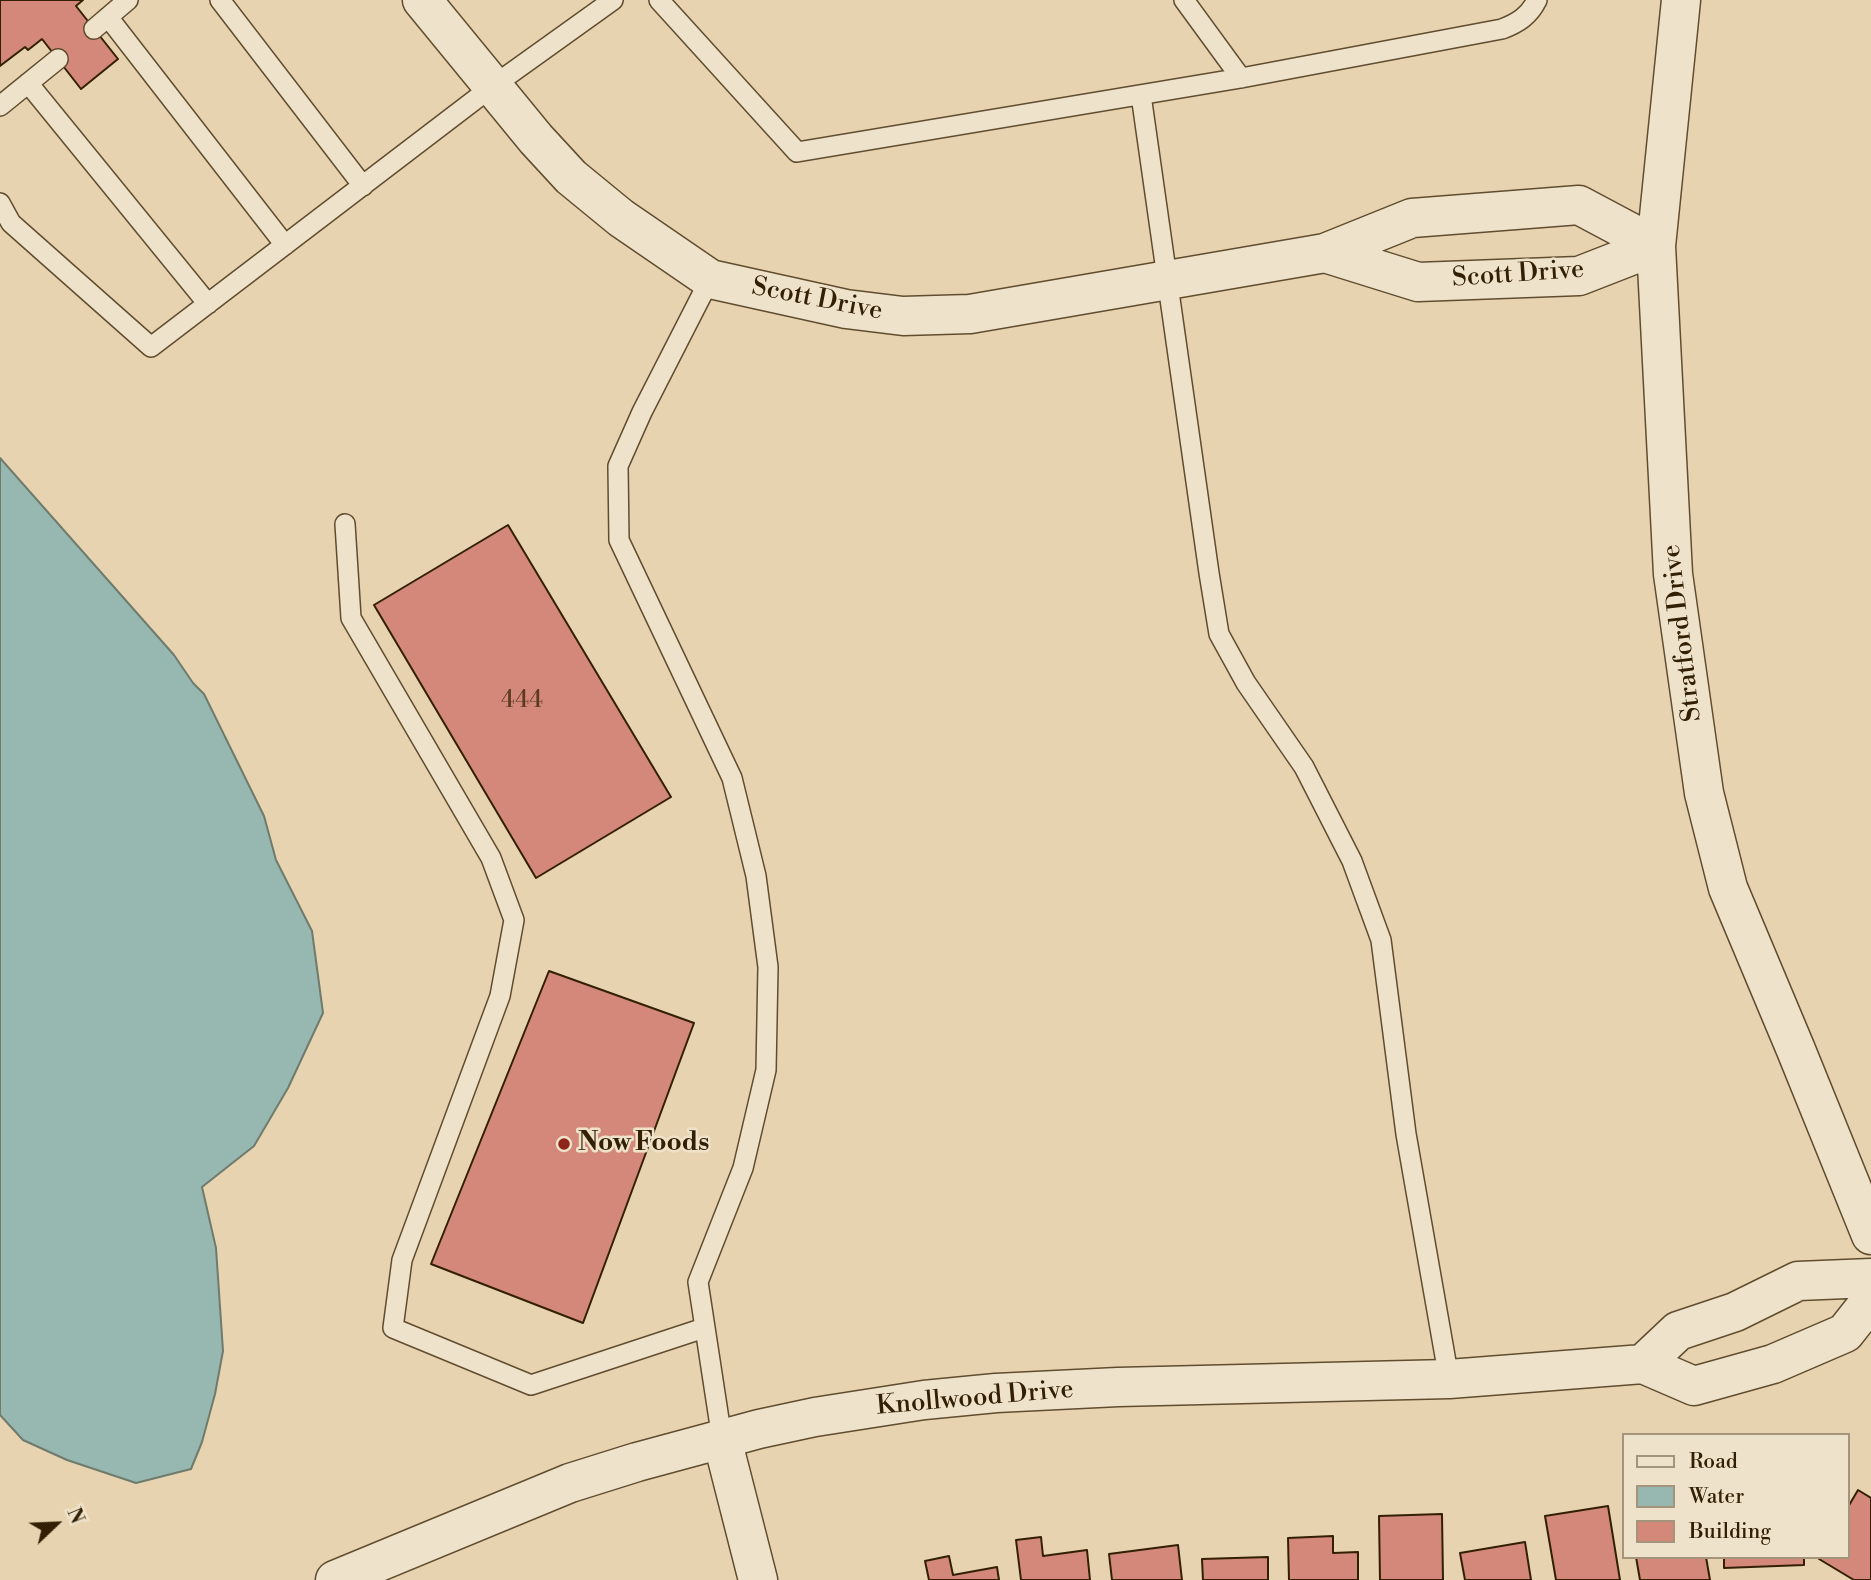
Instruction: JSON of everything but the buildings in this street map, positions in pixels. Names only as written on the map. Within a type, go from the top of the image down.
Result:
[{"type":"street","name":"Scott Drive","points":[[422,0],[536,139],[571,177],[621,218],[710,279],[846,309],[904,316],[970,314],[1325,253],[1412,218],[1579,205],[1656,246]]},
{"type":"street","name":"Stratford Drive","points":[[1681,0],[1656,246],[1673,574],[1704,793],[1728,888],[1871,1235]]},
{"type":"street","name":"Scott Drive","points":[[1325,253],[1418,282],[1580,276],[1656,246]]},
{"type":"street","points":[[1643,1364],[1678,1331],[1735,1312],[1798,1280],[1871,1278]]},
{"type":"street","name":"Knollwood Drive","points":[[335,1580],[570,1483],[722,1439],[815,1417],[996,1392],[1450,1379],[1643,1364],[1694,1386],[1773,1364],[1846,1333],[1871,1300]]},
{"type":"street","points":[[722,1439],[758,1580]]},
{"type":"lane","points":[[128,0],[101,23],[285,245]]},
{"type":"lane","points":[[220,0],[363,186]]},
{"type":"lane","points":[[0,203],[12,223],[150,347],[494,86],[613,0]]},
{"type":"lane","points":[[659,0],[797,152],[1241,78],[1502,29],[1525,17],[1532,11],[1537,0]]},
{"type":"lane","points":[[1184,0],[1241,78]]},
{"type":"lane","points":[[0,106],[58,59]]},
{"type":"lane","points":[[28,83],[208,304]]},
{"type":"lane","points":[[1141,95],[1219,634],[1245,684],[1304,767],[1352,861],[1381,940],[1406,1134],[1450,1379]]},
{"type":"lane","points":[[710,279],[642,412],[618,466],[619,540],[732,778],[757,876],[768,967],[766,1070],[743,1168],[698,1282],[722,1439]]},
{"type":"lane","points":[[345,524],[351,618],[491,858],[514,920],[500,996],[402,1260],[393,1328],[531,1385],[704,1328]]},
{"type":"water","points":[[0,458],[174,655],[204,694],[264,816],[276,860],[312,931],[323,1013],[288,1088],[254,1146],[202,1187],[216,1248],[223,1351],[215,1394],[202,1442],[191,1469],[136,1483],[67,1460],[23,1440],[0,1415]]},
{"type":"place","name":"Now Foods","points":[[564,1144]]}]
